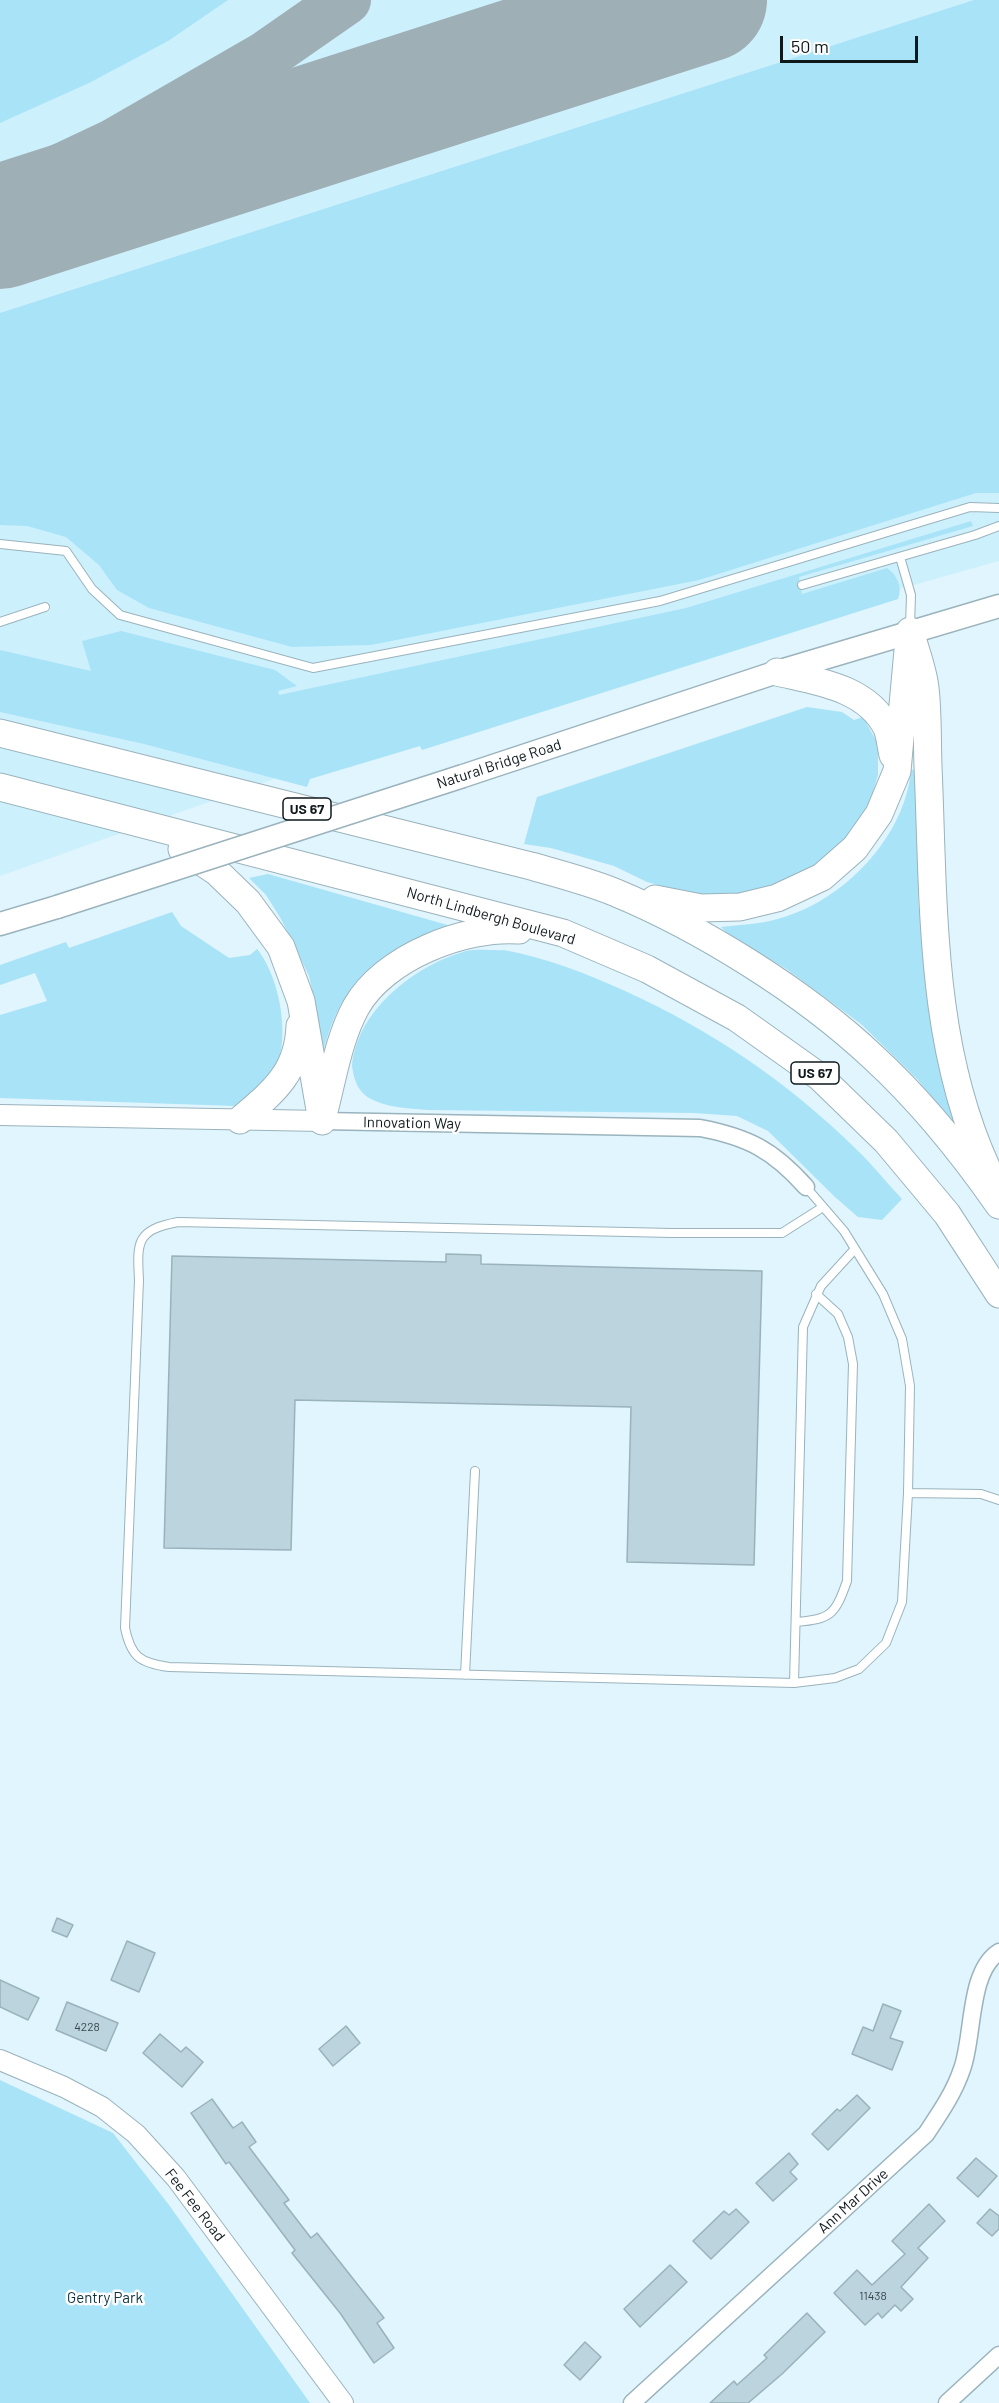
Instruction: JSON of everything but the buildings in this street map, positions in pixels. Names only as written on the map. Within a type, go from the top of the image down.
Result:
[{"type":"highway","points":[[612,891],[701,908],[740,907],[777,898],[822,877],[855,848],[879,814],[897,771],[910,631]]},
{"type":"highway","points":[[910,631],[925,687],[936,954],[943,1017],[959,1093],[979,1152],[999,1193]]},
{"type":"highway","points":[[777,672],[831,685],[854,694],[874,711],[887,728],[897,771]]},
{"type":"highway","name":"US 67","points":[[0,733],[531,866],[612,891],[681,923],[817,1009],[873,1056],[929,1114],[999,1205]]},
{"type":"highway","name":"North Lindbergh Boulevard","points":[[0,787],[563,933],[647,969],[737,1017],[820,1077],[886,1141],[947,1214],[999,1294]]},
{"type":"highway","points":[[132,821],[171,842],[217,872],[248,902],[281,947],[301,1001],[322,1121]]},
{"type":"highway","points":[[322,1121],[344,1034],[357,1005],[378,980],[409,958],[447,940],[479,932],[510,929],[563,933]]},
{"type":"highway","points":[[240,1120],[282,1083],[299,1040],[301,1001]]},
{"type":"main road","name":"Natural Bridge Road","points":[[0,924],[463,776],[777,672],[999,606]]},
{"type":"street","name":"Innovation Way","points":[[0,1115],[700,1128],[734,1135],[765,1149],[806,1187]]},
{"type":"street","name":"Ann Mar Drive","points":[[632,2403],[926,2134],[948,2102],[963,2068],[976,1991],[982,1971],[999,1952]]},
{"type":"street","name":"Fee Fee Road","points":[[0,2060],[64,2087],[102,2107],[136,2134],[176,2178],[343,2403]]},
{"type":"street","points":[[947,2403],[999,2355]]},
{"type":"lane","points":[[0,544],[66,551],[92,590],[120,615],[313,668],[660,601],[970,507],[999,508]]},
{"type":"lane","points":[[802,585],[999,526]]},
{"type":"lane","points":[[900,557],[911,595],[910,631]]},
{"type":"lane","points":[[0,622],[45,607]]},
{"type":"lane","points":[[806,1187],[823,1207],[844,1232],[883,1294],[902,1339],[910,1386],[908,1493],[902,1602],[886,1643],[859,1669],[835,1678],[794,1683],[169,1667],[148,1664],[135,1655],[129,1646],[125,1628],[139,1280],[137,1247],[147,1233],[159,1226],[178,1222],[672,1233],[782,1233],[823,1207]]},
{"type":"lane","points":[[794,1683],[803,1327],[820,1286],[854,1250]]},
{"type":"lane","points":[[796,1622],[821,1620],[830,1613],[838,1606],[847,1581],[853,1364],[848,1337],[838,1314],[816,1294]]},
{"type":"lane","points":[[465,1675],[475,1471]]},
{"type":"lane","points":[[908,1493],[981,1494],[999,1500]]},
{"type":"shaded area","points":[[0,0],[999,0],[999,561],[853,602],[302,769],[0,876]]},
{"type":"green space","points":[[0,0],[228,0],[168,41],[89,83],[0,123]]},
{"type":"green space","points":[[974,0],[999,0],[999,493],[976,493],[699,580],[371,645],[292,647],[149,608],[117,590],[99,565],[66,537],[27,526],[0,525],[0,313]]},
{"type":"green space","points":[[971,521],[973,526],[799,577],[802,594],[887,568],[898,582],[900,590],[898,599],[422,750],[420,746],[310,779],[307,787],[144,744],[0,712],[0,650],[91,671],[82,641],[121,631],[275,670],[297,686],[278,691],[279,695],[686,608]]},
{"type":"green space","points":[[807,707],[842,712],[854,720],[863,717],[878,744],[878,775],[871,799],[857,824],[840,845],[812,869],[760,891],[710,899],[647,882],[614,866],[551,848],[524,844],[537,797]]},
{"type":"green space","points":[[918,769],[918,899],[927,993],[958,1129],[917,1079],[861,1024],[785,968],[732,938],[721,927],[781,918],[827,897],[848,881],[884,842],[897,819],[906,795],[911,770]]},
{"type":"green space","points":[[268,874],[451,926],[403,946],[366,973],[338,1010],[322,1059],[316,1009],[309,976],[281,919],[266,895],[249,878]]},
{"type":"green space","points":[[172,912],[181,926],[229,958],[250,955],[257,949],[265,962],[273,977],[278,995],[283,1033],[277,1067],[269,1080],[235,1106],[0,1098],[0,1015],[47,1001],[35,973],[0,985],[0,965],[66,942],[69,948]]},
{"type":"green space","points":[[504,950],[550,962],[596,978],[657,1006],[718,1040],[776,1080],[830,1125],[862,1155],[902,1199],[882,1220],[858,1217],[768,1131],[737,1116],[694,1113],[427,1110],[383,1104],[363,1093],[358,1086],[352,1066],[355,1049],[371,1016],[383,1002],[412,976],[446,958],[468,951]]},
{"type":"green space","name":"Gentry Park","points":[[0,2080],[113,2133],[169,2205],[310,2403],[0,2403]]},
{"type":"taxiway","points":[[0,197],[113,144],[264,57],[346,0]]},
{"type":"runway","points":[[0,227],[705,0]]}]
